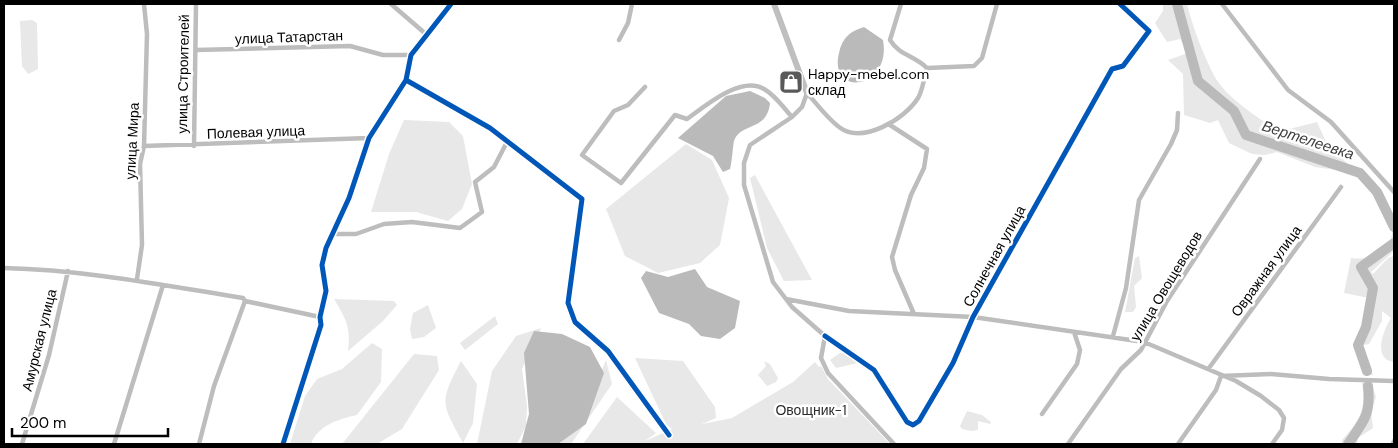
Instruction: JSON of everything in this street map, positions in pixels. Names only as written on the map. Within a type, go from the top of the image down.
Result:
[{"type":"street","name":"улица Мира","points":[[138,279],[142,245],[140,164],[144,146],[147,34],[144,4]]},
{"type":"street","name":"улица Строителей","points":[[194,146],[196,4]]},
{"type":"street","points":[[391,4],[427,36]]},
{"type":"street","points":[[283,444],[321,325],[320,317],[326,291],[322,265],[326,248],[349,198],[369,138],[406,80],[411,55],[452,4]]},
{"type":"street","points":[[619,40],[628,23],[632,4]]},
{"type":"street","points":[[774,4],[808,93],[840,128],[858,134],[890,125],[918,98],[927,68]]},
{"type":"street","points":[[901,4],[890,40],[898,52],[919,60],[927,68],[974,66],[982,58],[997,4]]},
{"type":"street","name":"Солнечная улица","points":[[826,336],[874,370],[907,422],[913,425],[919,421],[954,363],[973,317],[1112,69],[1122,66],[1149,31],[1120,4]]},
{"type":"street","points":[[1222,4],[1288,90],[1331,122],[1394,192]]},
{"type":"street","name":"улица Татарстан","points":[[196,50],[350,46],[383,55],[411,55]]},
{"type":"street","points":[[406,80],[490,128],[582,199],[568,303],[575,322],[608,351],[669,435]]},
{"type":"street","points":[[645,87],[628,105],[614,111],[582,155],[621,183],[675,115],[687,119],[730,90],[747,86],[763,88],[792,117]]},
{"type":"street","points":[[808,93],[802,107],[792,117],[750,145],[744,163],[744,185],[774,282],[792,307],[826,336],[821,358],[828,373],[894,444]]},
{"type":"street","name":"улица Овощеводов","points":[[1113,336],[1126,288],[1139,200],[1171,144],[1177,130],[1178,113]]},
{"type":"street","points":[[890,125],[927,149],[924,168],[911,195],[892,257],[895,270],[914,314]]},
{"type":"street","name":"Полевая улица","points":[[144,146],[194,146],[369,138]]},
{"type":"street","points":[[334,234],[356,234],[384,224],[412,222],[460,228],[482,212],[475,182],[494,166],[507,142]]},
{"type":"street","name":"улица Овощеводов","points":[[1068,444],[1122,369],[1141,350],[1167,301],[1260,159]]},
{"type":"street","name":"Овражная улица","points":[[1209,368],[1341,187]]},
{"type":"street","points":[[4,268],[68,271],[138,279],[243,298],[245,301],[320,317]]},
{"type":"street","name":"Амурская улица","points":[[22,444],[49,355],[68,271]]},
{"type":"street","points":[[114,444],[163,285]]},
{"type":"street","points":[[786,299],[849,311],[973,317],[1144,342],[1209,368],[1261,396],[1279,410],[1284,418],[1282,430],[1272,444]]},
{"type":"street","points":[[199,444],[214,386],[245,301]]},
{"type":"street","points":[[1042,414],[1077,364],[1080,350],[1074,332]]},
{"type":"street","points":[[1221,376],[1271,374],[1329,379],[1394,381]]},
{"type":"street","points":[[1178,444],[1216,390],[1221,376]]},
{"type":"green space","points":[[1163,4],[1187,4],[1199,42],[1216,79],[1237,101],[1255,116],[1281,131],[1317,122],[1327,144],[1351,167],[1345,171],[1315,167],[1277,152],[1265,155],[1252,154],[1229,143],[1218,120],[1210,123],[1184,115],[1183,74],[1168,60],[1188,53],[1180,39],[1167,42],[1155,23],[1163,11]]},
{"type":"green space","points":[[32,20],[37,23],[38,69],[28,74],[22,66],[20,21]]},
{"type":"green space","points":[[404,120],[449,122],[463,136],[472,184],[462,209],[448,221],[416,212],[371,212],[389,154]]},
{"type":"green space","points":[[686,144],[712,160],[729,198],[720,245],[700,263],[658,273],[625,256],[606,209]]},
{"type":"green space","points":[[755,175],[812,280],[784,281],[767,248],[750,178]]},
{"type":"green space","points":[[1394,225],[1394,251],[1371,272],[1373,274],[1388,258],[1394,256],[1394,362],[1387,360],[1381,350],[1385,330],[1391,318],[1382,311],[1382,321],[1369,344],[1363,345],[1373,375],[1364,375],[1356,344],[1367,318],[1369,298],[1344,293],[1351,258],[1367,258],[1382,252],[1389,244]]},
{"type":"green space","points":[[1139,256],[1142,278],[1134,286],[1136,307],[1133,312],[1125,312],[1135,258]]},
{"type":"green space","points":[[334,299],[394,301],[397,305],[383,321],[348,351],[349,336],[347,324]]},
{"type":"green space","points":[[428,305],[436,328],[424,337],[412,339],[410,329],[413,313]]},
{"type":"green space","points":[[495,316],[498,324],[465,350],[460,343]]},
{"type":"green space","points":[[541,328],[522,369],[527,406],[526,426],[517,444],[477,444],[492,371],[516,336]]},
{"type":"green space","points":[[372,343],[382,349],[381,382],[357,415],[330,424],[314,437],[311,444],[290,444],[305,396],[317,379],[342,369]]},
{"type":"green space","points":[[840,353],[854,353],[858,363],[836,368],[830,360]]},
{"type":"green space","points":[[414,354],[437,356],[439,370],[402,429],[377,444],[342,444]]},
{"type":"green space","name":"Овощник-1","points":[[635,358],[683,361],[715,407],[716,418],[702,424],[732,418],[793,382],[815,362],[819,367],[821,366],[828,379],[890,444],[583,444],[617,397],[656,433],[645,441],[672,429],[666,424]]},
{"type":"green space","points":[[606,360],[612,384],[571,444],[559,444],[584,414]]},
{"type":"green space","points":[[461,361],[477,384],[473,423],[463,443],[450,419],[446,402],[449,386]]},
{"type":"green space","points":[[764,361],[770,364],[778,378],[776,382],[767,386],[758,375],[766,366]]},
{"type":"green space","points":[[1371,381],[1376,397],[1371,412],[1373,428],[1358,438],[1357,444],[1342,444],[1342,440],[1357,421],[1362,408],[1362,383]]},
{"type":"green space","points":[[967,411],[982,415],[991,422],[990,424],[978,421],[978,430],[962,429],[960,426]]},
{"type":"shaded area","points":[[864,27],[883,40],[883,57],[878,69],[870,78],[860,82],[850,82],[842,77],[838,67],[839,53],[842,43],[847,36]]},
{"type":"shaded area","points":[[750,91],[765,98],[770,103],[768,112],[759,123],[737,135],[734,141],[730,169],[723,172],[713,156],[678,138],[726,96]]},
{"type":"shaded area","points":[[695,269],[707,287],[740,301],[735,328],[720,339],[701,336],[689,324],[659,313],[641,278],[646,271],[668,277]]},
{"type":"shaded area","points":[[534,331],[562,334],[590,347],[604,373],[586,424],[558,444],[521,444],[529,414],[524,353]]},
{"type":"waterway","name":"Вертелеевка","points":[[1177,4],[1198,81],[1234,111],[1246,135],[1360,173],[1377,192],[1394,227]]},
{"type":"waterway","name":"Вертелеевка","points":[[1367,371],[1358,345],[1366,327],[1373,288],[1361,267],[1394,243]]},
{"type":"waterway","name":"Вертелеевка","points":[[1348,444],[1365,417],[1369,396],[1368,386]]},
{"type":"cycle path","points":[[283,444],[321,325],[320,317],[326,291],[322,265],[326,248],[349,198],[369,138],[406,80],[411,55],[451,4]]},
{"type":"cycle path","points":[[825,336],[874,370],[907,422],[913,425],[919,421],[953,363],[973,317],[1112,69],[1123,66],[1149,31],[1120,4]]},
{"type":"cycle path","points":[[406,80],[490,128],[582,199],[568,303],[575,322],[608,351],[669,435]]},
{"type":"place","name":"Happy-mebel.com склад","points":[[791,82]]}]
